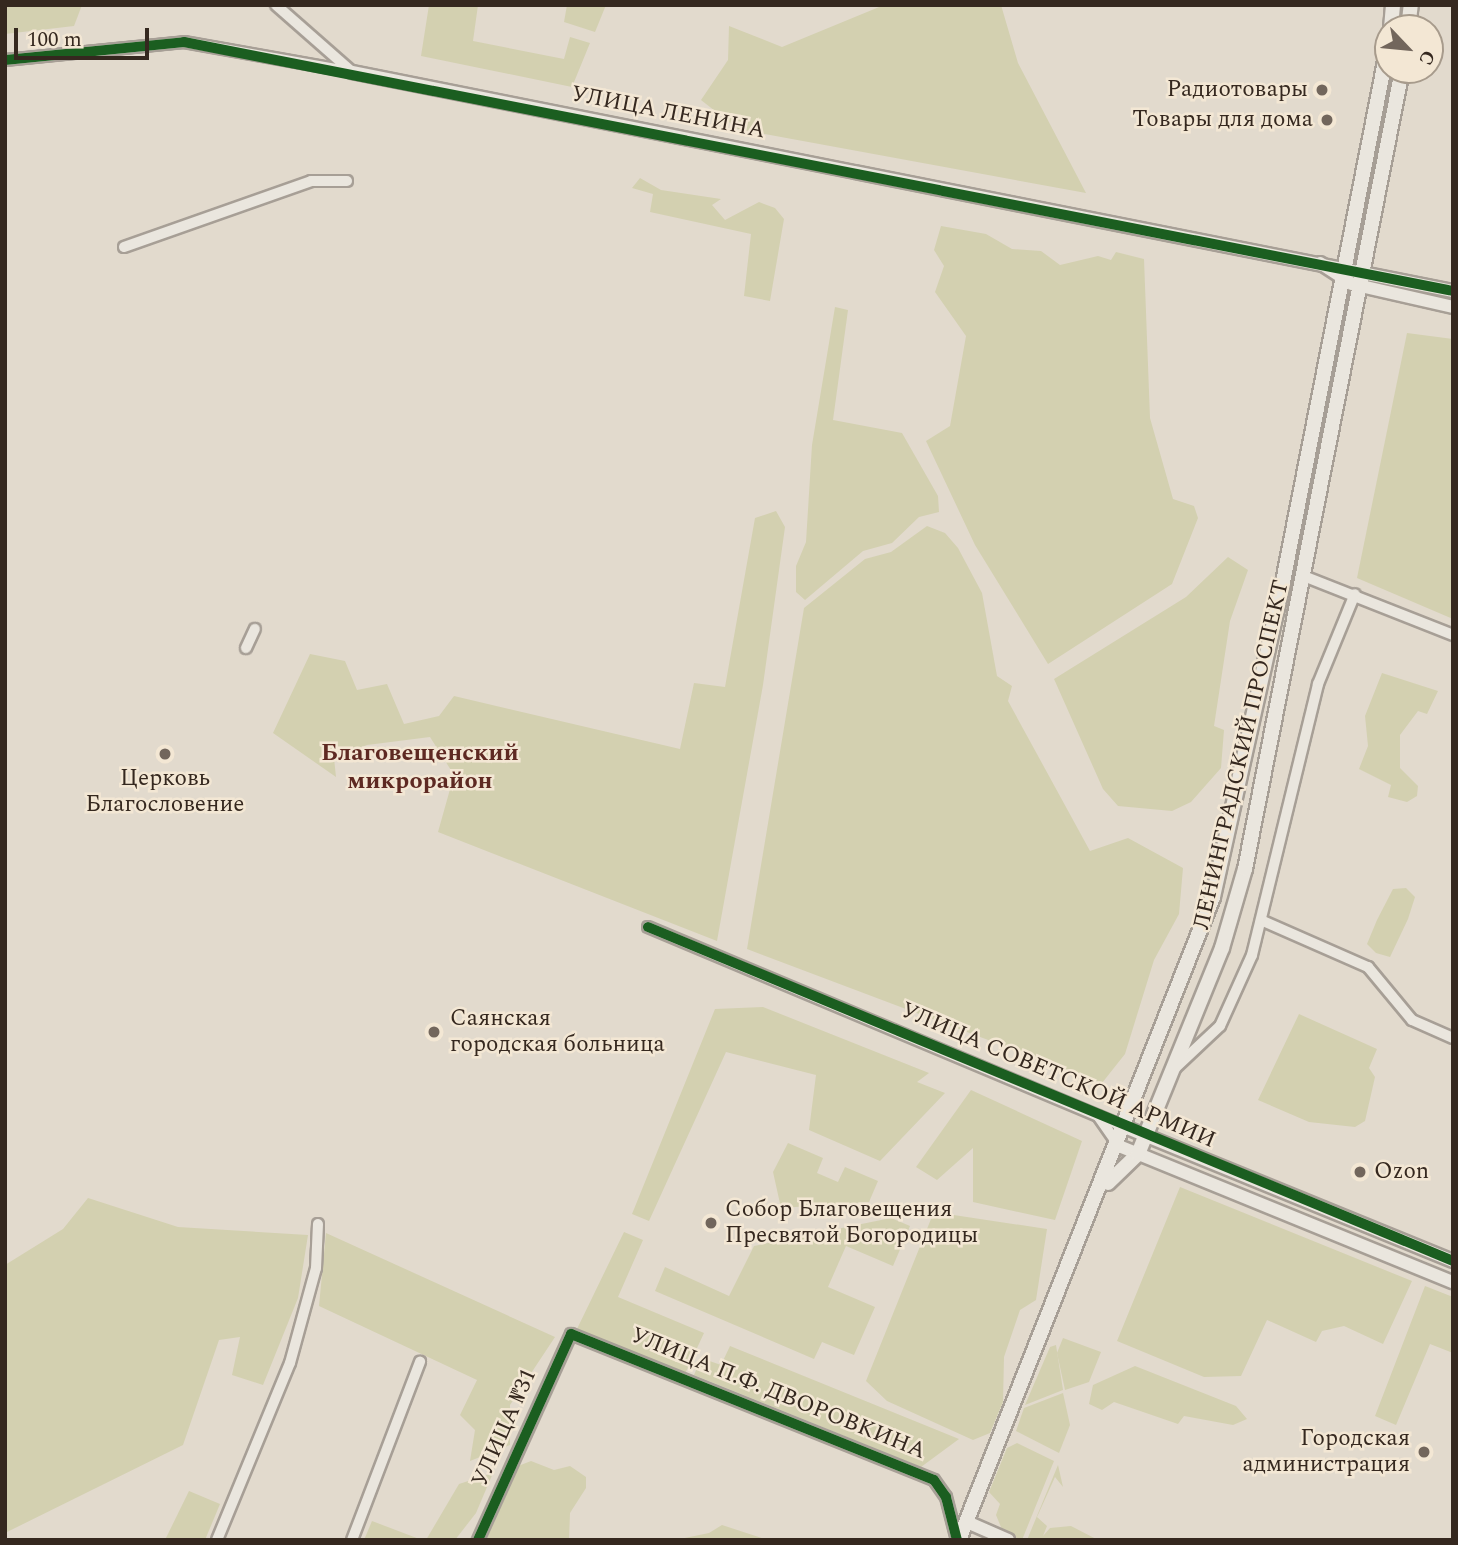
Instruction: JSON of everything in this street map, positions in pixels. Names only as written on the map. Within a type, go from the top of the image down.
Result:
[{"type":"main road","name":"ЛЕНИНГРАДСКИЙ ПРОСПЕКТ","points":[[958,1540],[1127,1128],[1213,897],[1288,557],[1382,84]]},
{"type":"main road","name":"ЛЕНИНГРАДСКИЙ ПРОСПЕКТ","points":[[1102,1188],[1138,1154],[1222,948],[1245,869],[1310,561],[1399,84]]},
{"type":"main road","name":"ЛЕНИНГРАДСКИЙ ПРОСПЕКТ","points":[[1288,557],[1310,561]]},
{"type":"street","points":[[276,5],[352,72]]},
{"type":"street","name":"УЛИЦА ЛЕНИНА","points":[[5,60],[184,42],[352,72],[1320,263],[1345,275],[1361,287],[1453,307]]},
{"type":"street","points":[[124,247],[311,181],[347,181]]},
{"type":"street","name":"УЛИЦА ЛЕНИНА","points":[[1345,275],[1364,272],[1453,291]]},
{"type":"street","points":[[1306,577],[1453,635]]},
{"type":"street","points":[[1172,1071],[1220,1026],[1263,920],[1318,684],[1354,594]]},
{"type":"street","points":[[246,648],[255,629]]},
{"type":"street","points":[[1263,920],[1368,967],[1412,1020],[1453,1038]]},
{"type":"street","name":"УЛИЦА СОВЕТСКОЙ АРМИИ","points":[[648,927],[1146,1136],[1453,1261]]},
{"type":"street","name":"УЛИЦА СОВЕТСКОЙ АРМИИ","points":[[1098,1116],[1119,1146],[1453,1282]]},
{"type":"street","points":[[217,1540],[290,1363],[316,1268],[318,1224]]},
{"type":"street","points":[[1405,1263],[1413,1244]]},
{"type":"street","name":"УЛИЦА П.Ф. ДВОРОВКИНА","points":[[571,1334],[934,1479],[947,1497],[947,1514],[958,1540]]},
{"type":"street","name":"УЛИЦА №31","points":[[478,1540],[571,1334]]},
{"type":"street","points":[[352,1540],[420,1362]]},
{"type":"street","points":[[947,1514],[1009,1540]]},
{"type":"shaded area","points":[[5,5],[82,5],[74,26],[5,34]]},
{"type":"shaded area","points":[[429,5],[478,5],[473,41],[564,59],[570,37],[590,43],[572,87],[421,56]]},
{"type":"shaded area","points":[[567,5],[606,5],[595,32],[564,22]]},
{"type":"shaded area","points":[[884,5],[1001,5],[1018,63],[1086,193],[738,129],[701,100],[728,60],[729,26],[782,47]]},
{"type":"shaded area","points":[[640,178],[661,190],[721,199],[712,205],[725,220],[759,202],[775,208],[784,219],[770,301],[744,296],[751,234],[650,212],[653,194],[632,188]]},
{"type":"shaded area","points":[[941,226],[986,234],[1012,249],[1041,251],[1060,265],[1098,256],[1111,260],[1116,252],[1144,259],[1150,418],[1173,499],[1194,506],[1198,518],[1172,584],[1048,664],[975,545],[926,441],[950,426],[966,336],[935,292],[944,266],[934,250]]},
{"type":"shaded area","points":[[835,307],[848,310],[833,420],[902,433],[938,496],[939,512],[919,517],[892,543],[863,551],[805,600],[796,592],[796,566],[806,542],[812,445]]},
{"type":"shaded area","points":[[1407,333],[1453,339],[1453,619],[1357,578]]},
{"type":"shaded area","points":[[776,511],[785,527],[763,685],[717,941],[438,832],[454,775],[430,737],[367,745],[334,758],[336,777],[273,733],[310,654],[345,661],[357,690],[387,684],[404,724],[439,716],[454,696],[680,749],[694,683],[725,687],[755,518]]},
{"type":"shaded area","points":[[927,526],[945,533],[958,548],[982,593],[997,676],[1012,686],[1008,701],[1090,851],[1128,838],[1183,868],[1179,914],[1154,960],[1125,1054],[1102,1083],[747,949],[804,608],[865,559],[891,552]]},
{"type":"shaded area","points":[[1228,557],[1248,570],[1230,621],[1214,726],[1224,730],[1221,768],[1191,802],[1172,811],[1118,806],[1103,789],[1054,679],[1186,597]]},
{"type":"shaded area","points":[[1382,673],[1438,691],[1427,714],[1418,711],[1400,735],[1400,768],[1418,786],[1417,796],[1407,802],[1388,797],[1391,785],[1359,769],[1368,746],[1365,716]]},
{"type":"shaded area","points":[[1406,888],[1415,897],[1408,919],[1390,957],[1376,953],[1367,944],[1377,920],[1393,889]]},
{"type":"shaded area","points":[[763,1007],[929,1073],[917,1082],[945,1093],[880,1161],[809,1130],[816,1075],[726,1052],[649,1221],[632,1214],[715,1009]]},
{"type":"shaded area","points":[[1299,1014],[1377,1049],[1369,1068],[1375,1077],[1365,1121],[1355,1127],[1309,1122],[1258,1100]]},
{"type":"shaded area","points":[[971,1090],[1082,1141],[1055,1220],[973,1202],[973,1148],[937,1180],[916,1167]]},
{"type":"shaded area","points":[[788,1143],[823,1158],[817,1173],[838,1182],[845,1167],[878,1181],[869,1202],[781,1208],[773,1172]]},
{"type":"shaded area","points":[[1180,1187],[1412,1281],[1383,1344],[1344,1326],[1322,1331],[1316,1342],[1267,1320],[1241,1376],[1204,1377],[1117,1341]]},
{"type":"shaded area","points":[[88,1198],[178,1227],[308,1235],[298,1298],[263,1385],[232,1375],[240,1337],[219,1340],[183,1445],[5,1533],[5,1265],[63,1229]]},
{"type":"shaded area","points":[[947,1214],[1047,1229],[1036,1300],[1020,1310],[1004,1357],[1003,1402],[990,1433],[973,1440],[887,1401],[866,1381],[931,1219]]},
{"type":"shaded area","points":[[891,1218],[910,1226],[893,1266],[846,1246],[828,1287],[875,1307],[854,1355],[822,1342],[814,1359],[655,1291],[665,1267],[729,1296],[754,1246]]},
{"type":"shaded area","points":[[624,1232],[643,1240],[618,1297],[704,1333],[684,1376],[576,1331]]},
{"type":"shaded area","points":[[326,1233],[555,1337],[510,1405],[510,1445],[470,1461],[475,1430],[460,1415],[477,1380],[319,1306]]},
{"type":"shaded area","points":[[1425,1286],[1453,1297],[1453,1353],[1430,1344],[1396,1425],[1375,1416]]},
{"type":"shaded area","points":[[1063,1338],[1101,1352],[1089,1382],[1065,1390],[1057,1353]]},
{"type":"shaded area","points":[[1056,1345],[1063,1390],[1025,1405],[1050,1347]]},
{"type":"shaded area","points":[[730,1346],[959,1439],[921,1467],[694,1375],[701,1358],[721,1365]]},
{"type":"shaded area","points":[[1135,1366],[1236,1406],[1247,1419],[1233,1425],[1184,1416],[1178,1424],[1114,1402],[1102,1410],[1089,1404],[1093,1385]]},
{"type":"shaded area","points":[[1063,1393],[1070,1425],[1059,1453],[1016,1431],[1024,1408]]},
{"type":"shaded area","points":[[1017,1443],[1054,1461],[1022,1540],[1003,1532],[996,1515],[1000,1504],[989,1492],[1007,1448]]},
{"type":"shaded area","points":[[531,1461],[554,1470],[570,1466],[586,1477],[586,1488],[570,1513],[569,1540],[486,1540],[513,1468]]},
{"type":"shaded area","points":[[1058,1465],[1063,1487],[1055,1477],[1037,1517],[1047,1526],[1043,1536],[1050,1528],[1071,1526],[1098,1540],[1027,1540]]},
{"type":"shaded area","points":[[493,1473],[476,1513],[455,1540],[426,1540],[459,1484]]},
{"type":"shaded area","points":[[189,1491],[220,1504],[205,1540],[165,1540]]},
{"type":"shaded area","points":[[372,1521],[422,1540],[364,1540]]},
{"type":"shaded area","points":[[722,1525],[768,1540],[675,1540],[709,1533]]},
{"type":"cycle path","points":[[5,60],[184,42],[1453,291]]},
{"type":"cycle path","points":[[648,927],[1453,1261]]},
{"type":"cycle path","points":[[478,1540],[571,1334],[934,1480],[946,1497],[957,1540]]},
{"type":"place","name":"Радиотовары","points":[[1322,90]]},
{"type":"place","name":"Товары для дома","points":[[1327,120]]},
{"type":"place","name":"Церковь Благословение","points":[[165,754]]},
{"type":"place","name":"Саянская городская больница","points":[[434,1032]]},
{"type":"place","name":"Ozon","points":[[1360,1172]]},
{"type":"place","name":"Собор Благовещения Пресвятой Богородицы","points":[[711,1223]]},
{"type":"place","name":"Городская администрация","points":[[1424,1452]]},
{"type":"district","name":"Благовещенский микрорайон","points":[[420,768]]}]
